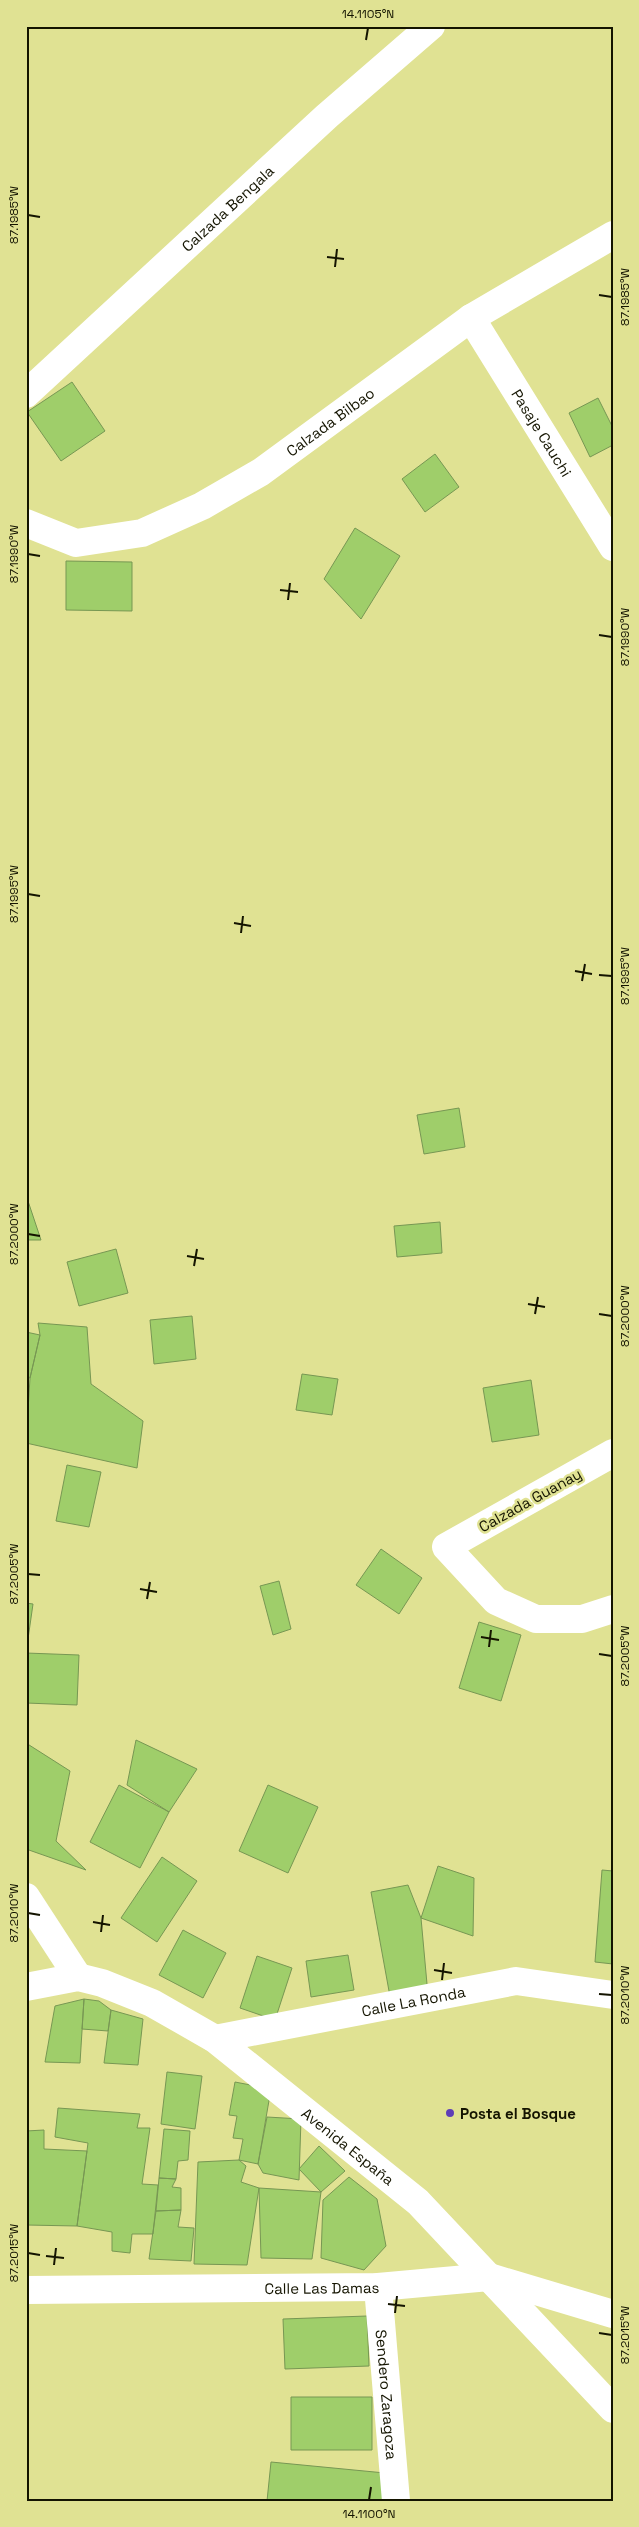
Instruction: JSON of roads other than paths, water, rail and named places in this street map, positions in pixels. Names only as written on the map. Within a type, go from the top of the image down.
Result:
[{"type":"street","name":"Calzada Bengala","points":[[26,394],[327,116],[431,26]]},
{"type":"street","name":"Calzada Bilbao","points":[[26,523],[76,543],[142,533],[194,510],[261,472],[471,318],[613,235]]},
{"type":"street","name":"Pasaje Cauchi","points":[[471,318],[613,547]]},
{"type":"street","name":"Calzada Guanay","points":[[613,1453],[446,1547],[496,1601],[536,1618],[582,1619],[613,1609]]},
{"type":"street","points":[[26,1896],[78,1978]]},
{"type":"street","name":"Avenida España","points":[[26,1987],[78,1978],[102,1983],[152,2003],[215,2039],[418,2202],[613,2409]]},
{"type":"street","name":"Calle La Ronda","points":[[215,2039],[516,1981],[613,1995]]},
{"type":"street","name":"Calle Las Damas","points":[[26,2290],[378,2287],[489,2277],[613,2314]]},
{"type":"street","name":"Sendero Zaragoza","points":[[378,2287],[396,2501]]},
{"type":"place","name":"Posta el Bosque","points":[[450,2113]]}]
